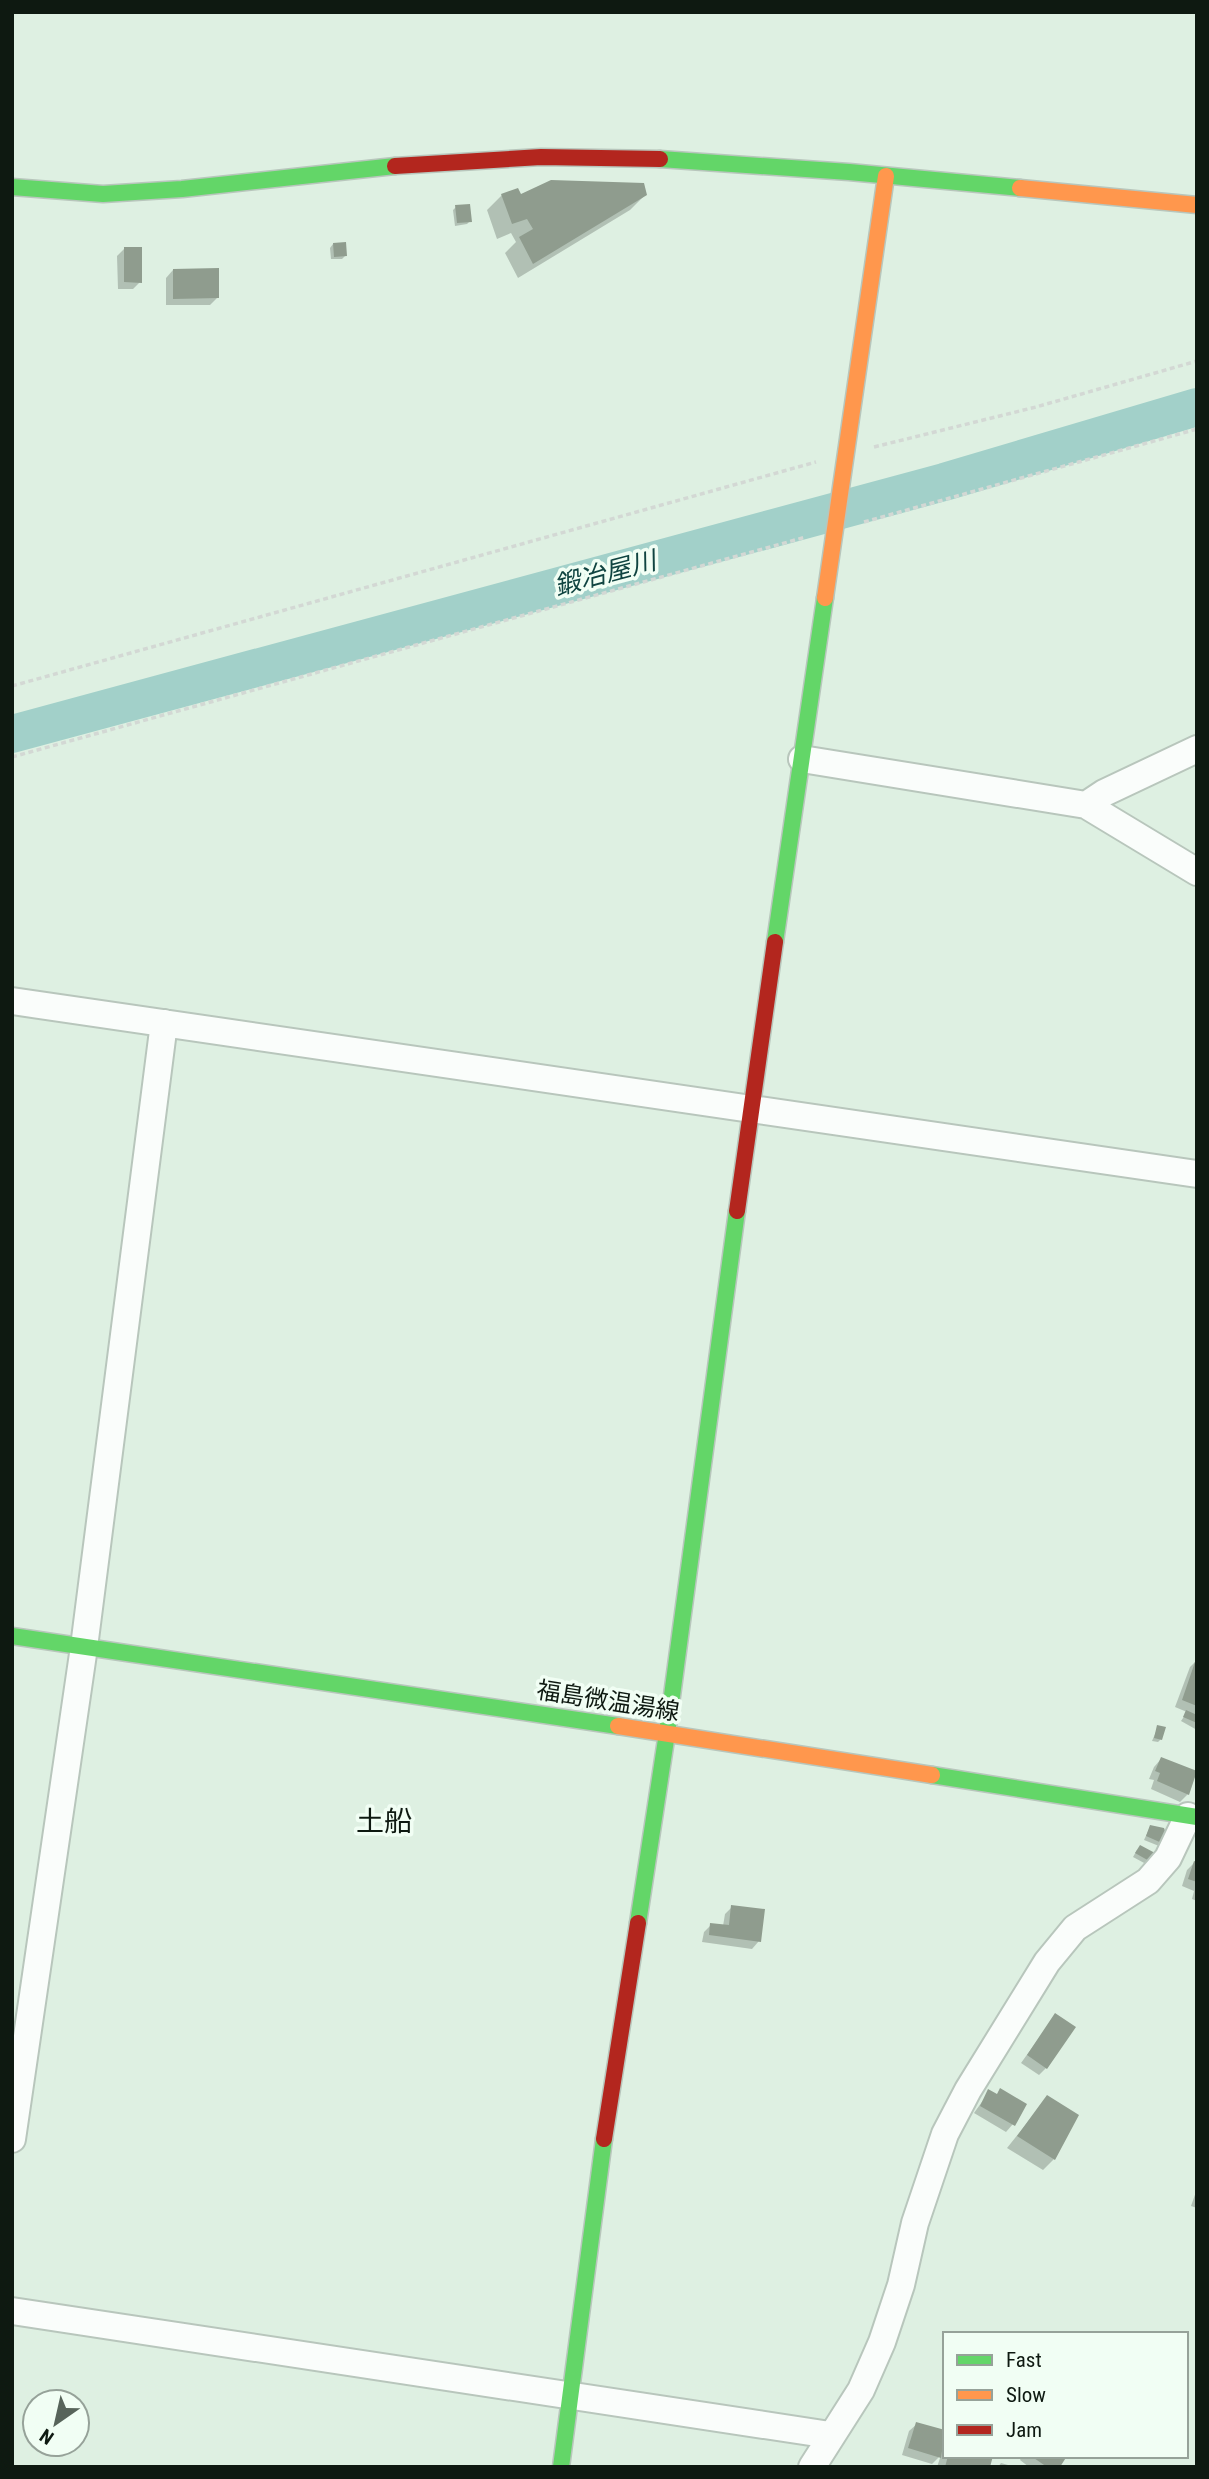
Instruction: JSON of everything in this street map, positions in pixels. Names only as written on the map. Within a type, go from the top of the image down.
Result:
[{"type":"street","points":[[12,187],[103,194],[183,189],[376,167],[576,156],[727,162],[1197,205]]},
{"type":"street","points":[[561,2467],[595,2201],[667,1733],[751,1108],[886,176]]},
{"type":"street","points":[[1086,805],[1104,793],[1197,749]]},
{"type":"street","points":[[802,759],[1086,805],[1197,872]]},
{"type":"street","points":[[12,1001],[1197,1174]]},
{"type":"street","points":[[12,2139],[84,1647],[164,1023]]},
{"type":"street","name":"福島微温湯線","points":[[12,1636],[667,1733],[1194,1815]]},
{"type":"street","points":[[812,2467],[861,2390],[882,2342],[945,2134],[968,2090],[1047,1962],[1075,1927],[1148,1881],[1168,1858],[1194,1815]]},
{"type":"street","points":[[12,2311],[830,2435]]},
{"type":"path","points":[[12,686],[385,580],[606,523],[846,453],[1036,407],[1197,361]]},
{"type":"path","points":[[12,757],[1197,429]]},
{"type":"building","points":[[551,180],[644,183],[647,195],[533,264],[519,237],[533,229],[527,219],[512,224],[501,194],[518,188],[521,194]]},
{"type":"building","points":[[470,204],[472,222],[457,223],[455,205]]},
{"type":"building","points":[[346,242],[347,256],[334,257],[333,243]]},
{"type":"building","points":[[124,247],[142,247],[142,283],[124,282]]},
{"type":"building","points":[[219,268],[219,298],[173,299],[173,269]]},
{"type":"building","points":[[1197,1659],[1197,1706],[1182,1700]]},
{"type":"building","points":[[1186,1710],[1197,1715],[1197,1723],[1183,1717]]},
{"type":"building","points":[[1157,1725],[1166,1727],[1162,1740],[1154,1738]]},
{"type":"building","points":[[1161,1757],[1197,1771],[1189,1795],[1157,1781],[1160,1773],[1155,1771]]},
{"type":"building","points":[[1150,1825],[1164,1828],[1167,1836],[1164,1844],[1146,1836]]},
{"type":"building","points":[[1140,1845],[1155,1853],[1151,1862],[1135,1853]]},
{"type":"building","points":[[1194,1861],[1197,1862],[1197,1882],[1188,1879]]},
{"type":"building","points":[[731,1905],[765,1909],[761,1942],[709,1935],[710,1923],[729,1925]]},
{"type":"building","points":[[1055,2013],[1076,2027],[1047,2069],[1027,2055]]},
{"type":"building","points":[[1000,2088],[1027,2104],[1015,2126],[980,2106],[988,2089],[997,2094]]},
{"type":"building","points":[[1047,2095],[1079,2115],[1055,2160],[1017,2136]]},
{"type":"building","points":[[916,2422],[943,2429],[941,2458],[908,2448]]},
{"type":"building","points":[[947,2458],[992,2458],[990,2467],[945,2467]]},
{"type":"building","points":[[1034,2458],[1066,2458],[1060,2467],[1047,2467]]},
{"type":"waterway","name":"鍛冶屋川","points":[[12,734],[944,482],[1197,407]]},
{"type":"traffic: fast","points":[[660,159],[849,172],[1020,188]]},
{"type":"traffic: fast","points":[[12,187],[103,194],[182,189],[395,166]]},
{"type":"traffic: fast","points":[[775,942],[825,598]]},
{"type":"traffic: fast","points":[[638,1923],[667,1733],[737,1211]]},
{"type":"traffic: fast","points":[[12,1636],[618,1726]]},
{"type":"traffic: fast","points":[[932,1775],[1197,1817]]},
{"type":"traffic: fast","points":[[561,2467],[604,2139]]},
{"type":"traffic: slow","points":[[825,598],[886,176]]},
{"type":"traffic: slow","points":[[1020,188],[1197,205]]},
{"type":"traffic: slow","points":[[618,1726],[932,1775]]},
{"type":"traffic: jam","points":[[395,166],[541,157],[660,159]]},
{"type":"traffic: jam","points":[[737,1211],[775,942]]},
{"type":"traffic: jam","points":[[604,2139],[638,1923]]},
{"type":"district","name":"土船","points":[[384,1821]]}]
